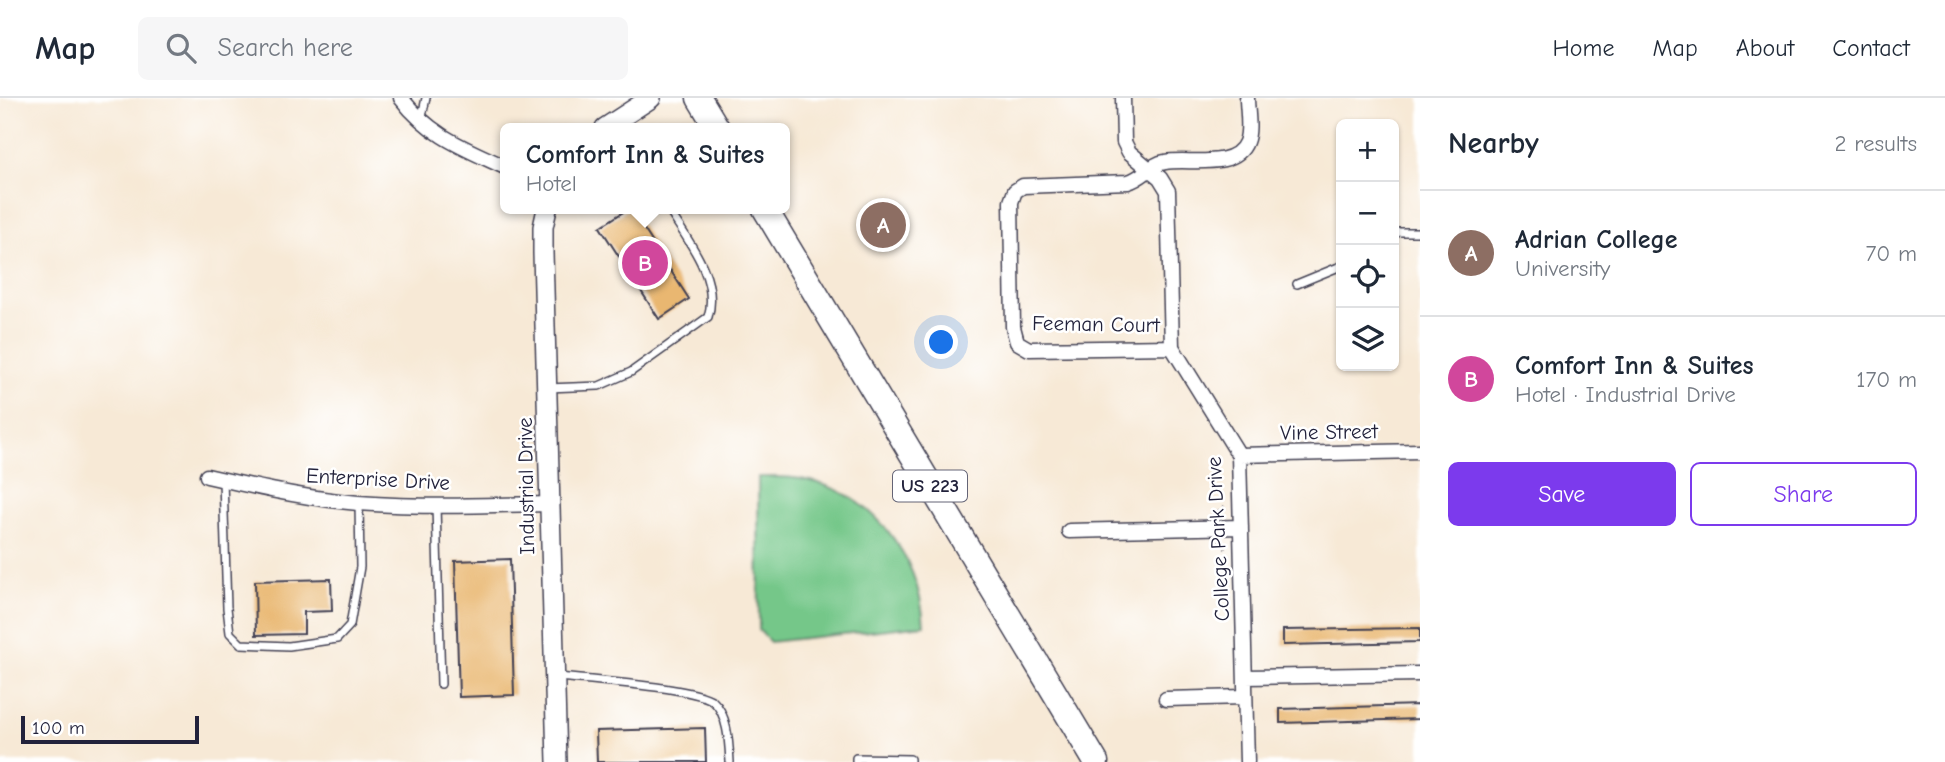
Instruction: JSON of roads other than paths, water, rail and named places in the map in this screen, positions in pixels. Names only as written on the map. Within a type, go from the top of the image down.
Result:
[{"type":"highway","points":[[699,98],[714,123]]},
{"type":"highway","name":"US 223","points":[[768,214],[1096,762]]},
{"type":"street","points":[[401,98],[421,121],[450,142],[500,165]]},
{"type":"street","points":[[613,123],[651,98]]},
{"type":"street","points":[[1123,98],[1124,142],[1135,159],[1160,178],[1168,191],[1172,347]]},
{"type":"street","points":[[1150,170],[1158,163],[1167,161],[1221,160],[1240,152],[1246,144],[1248,134],[1247,98]]},
{"type":"street","name":"Feeman Court","points":[[1150,170],[1139,179],[1128,183],[1035,184],[1015,191],[1010,216],[1013,327],[1017,342],[1029,349],[1172,347]]},
{"type":"street","name":"Industrial Drive","points":[[546,214],[543,227],[546,388],[557,762]]},
{"type":"street","name":"College Park Drive","points":[[1172,347],[1239,455],[1247,762]]},
{"type":"street","name":"Vine Street","points":[[1239,455],[1420,451]]},
{"type":"street","name":"Enterprise Drive","points":[[208,476],[298,496],[359,503],[549,504]]},
{"type":"street","points":[[1069,531],[1241,527]]},
{"type":"street","points":[[1245,677],[1420,674]]},
{"type":"street","points":[[1166,699],[1245,697]]},
{"type":"lane","points":[[421,121],[426,98]]},
{"type":"lane","points":[[546,388],[599,386],[631,372],[708,317],[711,303],[704,267],[671,214]]},
{"type":"lane","points":[[1399,232],[1420,232]]},
{"type":"lane","points":[[1297,284],[1336,268]]},
{"type":"lane","points":[[223,480],[227,608],[230,633],[242,644],[289,646],[337,639],[350,625],[360,567],[359,503]]},
{"type":"lane","points":[[436,505],[440,684]]},
{"type":"lane","points":[[554,676],[690,692],[713,701],[728,728],[730,762]]},
{"type":"lane","points":[[856,762],[856,758],[910,759],[910,762]]},
{"type":"place","name":"Adrian College","points":[[883,225]]},
{"type":"place","name":"Comfort Inn & Suites","points":[[645,263]]}]
